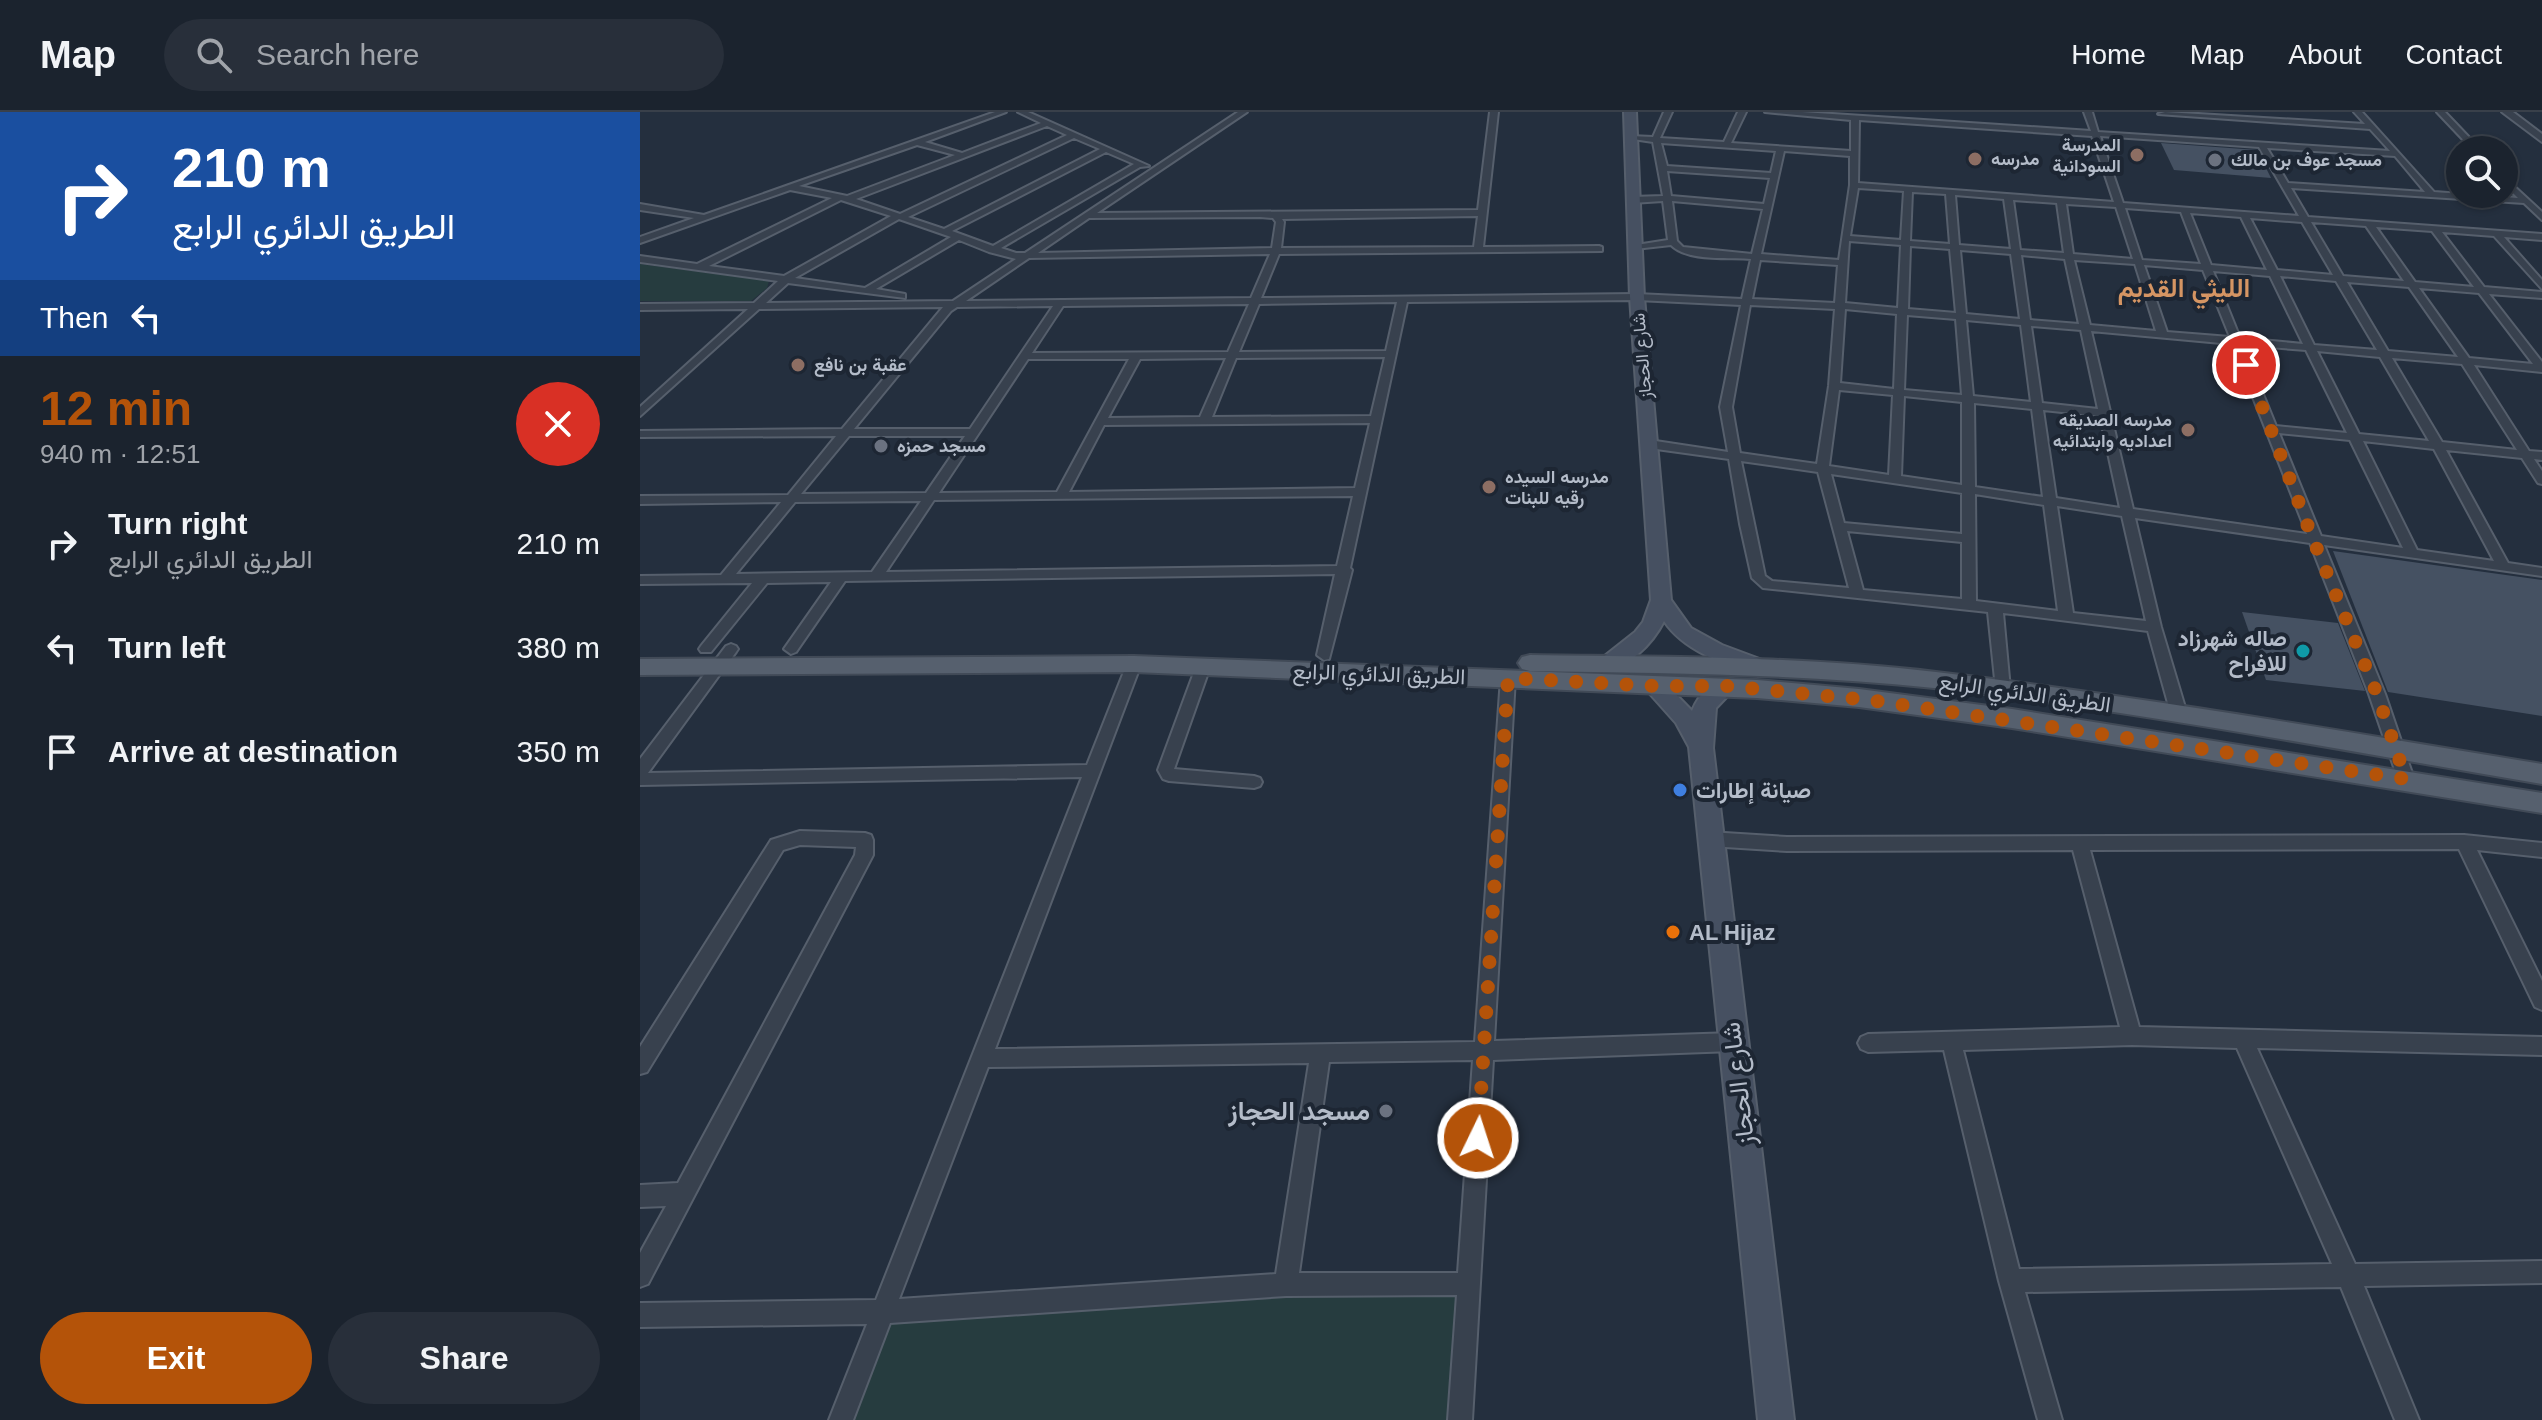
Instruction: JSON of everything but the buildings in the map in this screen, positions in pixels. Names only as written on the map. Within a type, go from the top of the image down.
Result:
[{"type":"main road","name":"شارع الحجاز","points":[[1608,662],[1649,633],[1656,623],[1661,600],[1637,297],[1630,112]]},
{"type":"main road","name":"شارع الحجاز","points":[[1661,600],[1683,633],[1714,650],[1757,666]]},
{"type":"main road","name":"الطريق الدائري الرابع","points":[[640,667],[718,655],[791,649],[1133,647],[1499,662],[1608,662],[1851,671],[2179,714],[2542,774]]},
{"type":"main road","name":"الطريق الدائري الرابع","points":[[640,650],[718,655],[1134,664],[1654,686],[1726,686],[1939,708],[2406,779],[2542,803]]},
{"type":"main road","name":"شارع الحجاز","points":[[1654,686],[1685,718],[1701,748]]},
{"type":"main road","name":"شارع الحجاز","points":[[1726,686],[1703,706],[1701,748],[1776,1420]]},
{"type":"street","points":[[640,240],[1002,112]]},
{"type":"street","points":[[1022,112],[1138,165],[1161,168]]},
{"type":"street","points":[[725,579],[947,309],[1243,112]]},
{"type":"street","points":[[1478,249],[1494,112]]},
{"type":"street","points":[[1668,112],[1656,139],[1673,242]]},
{"type":"street","points":[[1727,144],[1742,112]]},
{"type":"street","points":[[1769,112],[1944,125],[2016,125],[2096,135],[2397,154]]},
{"type":"street","points":[[1942,112],[1944,125]]},
{"type":"street","points":[[2088,112],[2163,335]]},
{"type":"street","points":[[2358,112],[2432,195]]},
{"type":"street","points":[[2441,112],[2464,136]]},
{"type":"street","points":[[2507,112],[2542,139]]},
{"type":"street","points":[[2174,140],[2161,113],[2373,127]]},
{"type":"street","points":[[1855,119],[1854,185],[1845,238],[1834,386],[1823,468],[1857,593]]},
{"type":"street","points":[[699,267],[844,198],[1047,123]]},
{"type":"street","points":[[640,413],[785,280],[899,216],[1073,135]]},
{"type":"street","points":[[1630,138],[1854,154]]},
{"type":"street","points":[[917,142],[962,155]]},
{"type":"street","points":[[2262,146],[2438,446],[2504,567]]},
{"type":"street","points":[[1781,148],[1726,407],[1759,578],[1768,585],[1969,604],[2154,627]]},
{"type":"street","points":[[944,232],[1104,150]]},
{"type":"street","points":[[992,250],[1138,165]]},
{"type":"street","points":[[1663,168],[1775,176]]},
{"type":"street","points":[[1046,169],[1058,173]]},
{"type":"street","points":[[1854,185],[2542,237]]},
{"type":"street","points":[[2286,185],[2525,201]]},
{"type":"street","points":[[790,187],[844,198],[1006,255],[1599,249]]},
{"type":"street","points":[[1895,478],[1908,188]]},
{"type":"street","points":[[1950,191],[1968,399],[1969,604]]},
{"type":"street","points":[[2518,194],[2542,217]]},
{"type":"street","points":[[2008,196],[2066,616]]},
{"type":"street","points":[[1632,200],[1667,198],[1768,207]]},
{"type":"street","points":[[2061,200],[2069,257],[2088,328],[2154,627],[2179,714]]},
{"type":"street","points":[[640,207],[705,217]]},
{"type":"street","points":[[2184,210],[2273,429],[2406,779]]},
{"type":"street","points":[[1090,216],[1482,213]]},
{"type":"street","points":[[2244,214],[2412,553]]},
{"type":"street","points":[[1205,420],[1276,251],[1280,222],[1276,216]]},
{"type":"street","points":[[2369,224],[2465,360],[2542,480]]},
{"type":"street","points":[[2434,228],[2542,368]]},
{"type":"street","points":[[2497,234],[2542,286]]},
{"type":"street","points":[[867,291],[958,237]]},
{"type":"street","points":[[1845,238],[2542,295]]},
{"type":"street","points":[[1635,246],[1673,242],[1685,251],[1844,263]]},
{"type":"street","points":[[640,259],[955,304]]},
{"type":"street","points":[[640,314],[645,307],[1637,297],[1904,311],[2542,368]]},
{"type":"street","points":[[1324,655],[1403,299]]},
{"type":"street","points":[[876,577],[1060,303]]},
{"type":"street","points":[[1024,356],[1392,354]]},
{"type":"street","points":[[1061,495],[1136,356]]},
{"type":"street","points":[[1834,386],[2106,413]]},
{"type":"street","points":[[1101,422],[1378,419]]},
{"type":"street","points":[[2273,429],[2542,456]]},
{"type":"street","points":[[640,434],[973,432]]},
{"type":"street","points":[[1649,444],[2542,572]]},
{"type":"street","points":[[640,500],[1361,492]]},
{"type":"street","points":[[1837,526],[1967,538]]},
{"type":"street","points":[[640,580],[1345,570]]},
{"type":"street","points":[[640,771],[718,655],[763,578]]},
{"type":"street","points":[[791,649],[840,578]]},
{"type":"street","points":[[1995,608],[2003,689]]},
{"type":"street","points":[[841,1420],[1134,664]]},
{"type":"street","points":[[1203,667],[1166,770],[1169,775],[1254,782]]},
{"type":"street","points":[[1460,1420],[1508,678]]},
{"type":"street","points":[[640,779],[1092,771]]},
{"type":"street","points":[[640,1065],[777,845],[800,838],[865,840],[864,855],[640,1276]]},
{"type":"street","points":[[1709,839],[1787,844],[2464,842],[2542,850]]},
{"type":"street","points":[[2464,842],[2542,1001]]},
{"type":"street","points":[[2080,843],[2132,1036]]},
{"type":"street","points":[[1868,1043],[2132,1036],[2542,1046]]},
{"type":"street","points":[[2243,1038],[2347,1273],[2407,1420]]},
{"type":"street","points":[[982,1058],[1484,1051],[1733,1042]]},
{"type":"street","points":[[1952,1043],[2010,1281],[2050,1420]]},
{"type":"street","points":[[1286,1285],[1320,1053]]},
{"type":"street","points":[[640,1196],[684,1194]]},
{"type":"street","points":[[2010,1281],[2542,1272]]},
{"type":"street","points":[[640,1315],[882,1312],[1286,1285],[1468,1284]]},
{"type":"green space","points":[[640,264],[769,281],[767,288],[751,301],[640,301]]},
{"type":"green space","points":[[1466,1287],[1457,1420],[830,1420],[877,1302]]},
{"type":"place","name":"المدرسة السودانية","points":[[2137,155]]},
{"type":"place","name":"مدرسه","points":[[1975,159]]},
{"type":"place","name":"مسجد عوف بن مالك","points":[[2215,160]]},
{"type":"place","name":"عقبة بن نافع","points":[[798,365]]},
{"type":"place","name":"مدرسه الصديقه اعداديه وابتدائيه","points":[[2188,430]]},
{"type":"place","name":"مسجد حمزه","points":[[881,446]]},
{"type":"place","name":"مدرسه السيده رقيه للبنات","points":[[1489,487]]},
{"type":"place","name":"صاله شهرزاد للافراح","points":[[2303,651]]},
{"type":"place","name":"صيانة إطارات","points":[[1680,790]]},
{"type":"place","name":"AL Hijaz","points":[[1673,932]]},
{"type":"place","name":"مسجد الحجاز","points":[[1386,1111]]},
{"type":"district","name":"الليثي القديم","points":[[2184,288]]},
{"type":"route","points":[[1478,1138],[1508,678],[1654,686],[1726,686],[1869,700],[2406,779],[2377,694],[2246,365]]}]
